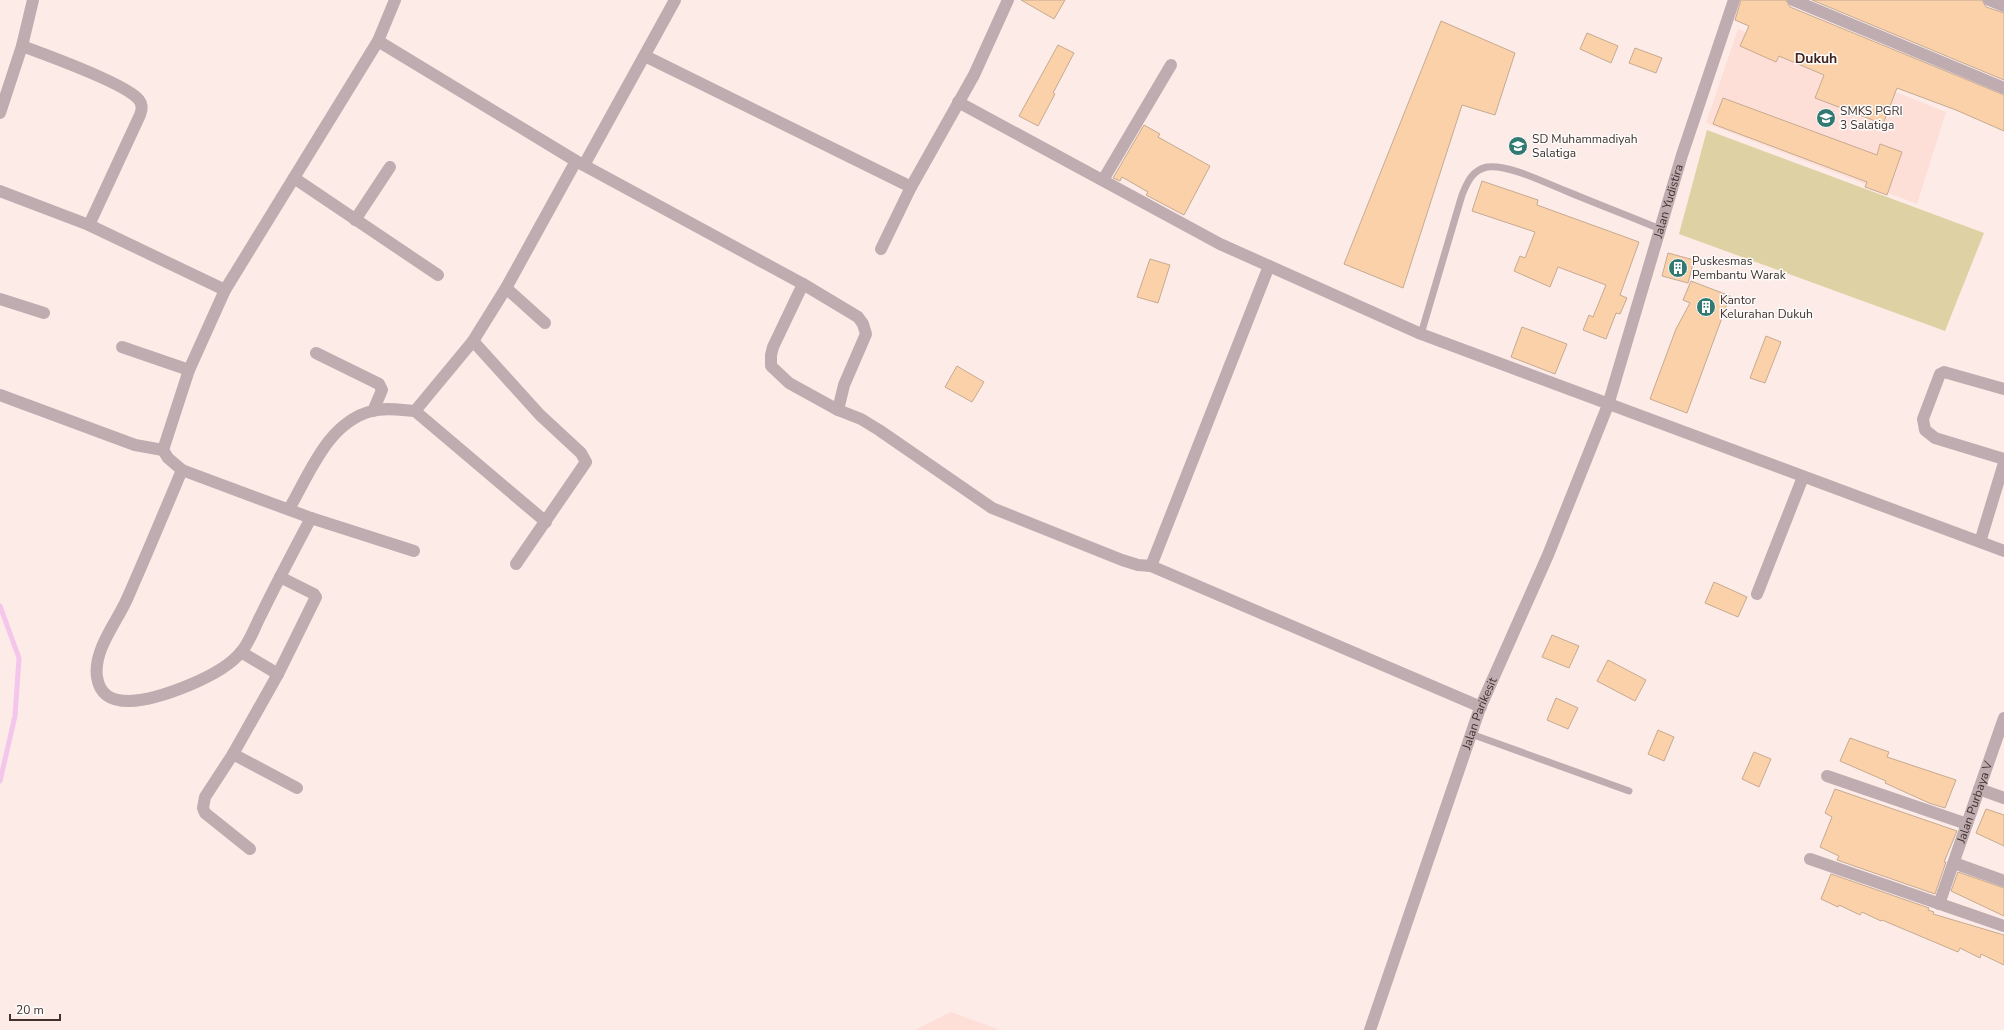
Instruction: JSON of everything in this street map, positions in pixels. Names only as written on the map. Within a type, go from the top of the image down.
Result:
[{"type":"street","points":[[0,113],[22,46],[33,0]]},
{"type":"street","points":[[163,450],[189,370],[225,290],[378,41],[395,0]]},
{"type":"street","points":[[415,411],[473,341],[645,56],[675,0]]},
{"type":"street","points":[[881,248],[911,187],[974,74],[1008,0]]},
{"type":"street","name":"Jalan Yudistira","points":[[1608,405],[1682,155],[1734,0]]},
{"type":"street","points":[[1793,0],[2004,88]]},
{"type":"street","points":[[1989,0],[2004,6]]},
{"type":"street","points":[[378,41],[580,163],[850,311],[863,324],[866,334],[864,342],[844,385],[838,410]]},
{"type":"street","points":[[22,46],[57,58],[117,86],[135,96],[141,104],[142,109],[140,115],[89,225]]},
{"type":"street","points":[[645,56],[911,187]]},
{"type":"street","points":[[1103,180],[1171,65]]},
{"type":"street","points":[[958,102],[1220,244],[1421,334],[1608,405],[2004,551]]},
{"type":"street","points":[[355,220],[390,167]]},
{"type":"street","points":[[294,178],[438,275]]},
{"type":"street","points":[[0,191],[89,225],[225,290]]},
{"type":"street","points":[[1151,566],[1269,266]]},
{"type":"street","points":[[802,284],[773,347],[771,355],[771,366],[789,383],[838,410],[861,419],[992,508],[1127,562],[1151,566],[1481,707]]},
{"type":"street","points":[[506,288],[545,323]]},
{"type":"street","points":[[0,300],[44,314]]},
{"type":"street","points":[[473,341],[540,415],[584,457],[586,462],[516,564]]},
{"type":"street","points":[[122,347],[189,370]]},
{"type":"street","points":[[316,353],[379,384],[382,390],[373,410]]},
{"type":"street","points":[[2004,389],[1944,372],[1940,374],[1923,420],[1925,430],[1935,438],[2004,459]]},
{"type":"street","points":[[0,395],[135,445],[163,450],[168,458],[182,470],[311,518],[414,551]]},
{"type":"street","name":"Jalan Parikesit","points":[[1370,1030],[1481,707],[1548,555],[1608,405]]},
{"type":"street","points":[[289,509],[327,442],[338,430],[354,418],[373,410],[397,409],[415,411],[546,522]]},
{"type":"street","points":[[1980,542],[2004,463]]},
{"type":"street","points":[[182,470],[127,600],[104,645],[98,662],[97,676],[101,689],[108,697],[116,701],[132,700],[172,692],[220,669],[241,652],[311,518]]},
{"type":"street","points":[[1757,594],[1802,477]]},
{"type":"street","points":[[250,849],[205,814],[203,808],[205,797],[233,754],[278,674],[316,597],[314,594],[280,577]]},
{"type":"street","points":[[241,652],[278,674]]},
{"type":"street","name":"Jalan Purbaya V","points":[[1940,904],[2004,718]]},
{"type":"street","points":[[233,754],[297,788]]},
{"type":"street","points":[[1827,776],[1967,824]]},
{"type":"street","points":[[1979,789],[2004,798]]},
{"type":"street","points":[[1810,859],[2004,926]]},
{"type":"street","points":[[1954,863],[2004,881]]},
{"type":"lane","points":[[1421,334],[1462,195],[1468,180],[1476,171],[1487,167],[1503,168],[1532,177],[1660,229]]},
{"type":"lane","points":[[1471,734],[1629,791]]},
{"type":"shaded area","name":"SMKS PGRI 3 Salatiga","points":[[1738,29],[1946,112],[1917,204],[1706,123]]},
{"type":"shaded area","points":[[1707,130],[1984,233],[1945,331],[1679,234]]},
{"type":"shaded area","points":[[951,1012],[1000,1030],[915,1030]]},
{"type":"building","points":[[1021,0],[1065,0],[1054,19]]},
{"type":"building","points":[[1741,0],[1786,0],[1790,7],[2004,95],[2004,131],[1956,110],[1897,88],[1883,124],[1815,98],[1824,75],[1779,56],[1776,62],[1740,46],[1749,26],[1735,20]]},
{"type":"building","points":[[1812,0],[1982,0],[1986,7],[2004,13],[2004,80]]},
{"type":"building","points":[[1441,21],[1515,53],[1495,115],[1462,105],[1403,288],[1344,264]]},
{"type":"building","points":[[1587,33],[1618,46],[1611,63],[1580,49]]},
{"type":"building","points":[[1058,45],[1074,53],[1038,126],[1019,116]]},
{"type":"building","points":[[1635,48],[1662,58],[1656,73],[1629,63]]},
{"type":"building","points":[[1723,98],[1877,155],[1880,144],[1902,152],[1887,195],[1865,187],[1867,182],[1713,124]]},
{"type":"building","points":[[1144,125],[1160,134],[1158,137],[1210,166],[1184,215],[1146,195],[1148,192],[1122,177],[1120,181],[1113,178]]},
{"type":"building","points":[[1482,181],[1538,200],[1537,205],[1639,242],[1620,295],[1627,298],[1620,314],[1616,313],[1606,339],[1583,330],[1589,315],[1593,317],[1606,285],[1558,267],[1550,287],[1514,271],[1520,256],[1525,258],[1535,232],[1472,211]]},
{"type":"building","name":"Puskesmas Pembantu Warak","points":[[1668,253],[1694,260],[1688,283],[1662,276]]},
{"type":"building","points":[[1150,259],[1170,265],[1158,303],[1137,297]]},
{"type":"building","points":[[1691,281],[1730,296],[1687,413],[1650,399],[1676,329],[1690,303],[1683,300]]},
{"type":"building","points":[[1522,327],[1567,344],[1555,374],[1511,357]]},
{"type":"building","points":[[1766,336],[1781,342],[1765,383],[1750,378]]},
{"type":"building","points":[[957,366],[984,382],[972,402],[945,387]]},
{"type":"building","points":[[1714,582],[1747,597],[1738,617],[1705,603]]},
{"type":"building","points":[[1552,635],[1579,646],[1569,668],[1542,657]]},
{"type":"building","points":[[1608,660],[1646,680],[1635,701],[1597,681]]},
{"type":"building","points":[[1556,698],[1578,708],[1568,729],[1547,720]]},
{"type":"building","points":[[1658,730],[1674,737],[1664,761],[1648,754]]},
{"type":"building","points":[[1850,738],[1889,752],[1887,757],[1956,780],[1945,808],[1929,803],[1885,783],[1886,781],[1840,761]]},
{"type":"building","points":[[1754,752],[1771,759],[1759,787],[1742,779]]},
{"type":"building","points":[[1835,789],[1957,831],[1944,862],[1946,862],[1935,894],[1837,860],[1839,856],[1820,847],[1832,817],[1825,813]]},
{"type":"building","points":[[1986,809],[2004,815],[2004,846],[1976,833]]},
{"type":"building","points":[[1958,872],[2004,888],[2004,916],[1951,891]]},
{"type":"building","points":[[1831,874],[1929,908],[1928,910],[1934,912],[1933,914],[2004,935],[2004,965],[1981,954],[1980,958],[1960,948],[1958,952],[1862,912],[1860,915],[1839,905],[1838,907],[1821,899]]},
{"type":"waterway","points":[[0,606],[19,658],[15,716],[0,781]]},
{"type":"place","name":"SMKS PGRI 3 Salatiga","points":[[1826,118]]},
{"type":"place","name":"SD Muhammadiyah Salatiga","points":[[1518,146]]},
{"type":"place","name":"Puskesmas Pembantu Warak","points":[[1678,268]]},
{"type":"place","name":"Kantor Kelurahan Dukuh","points":[[1706,307]]},
{"type":"district","name":"Dukuh","points":[[1816,58]]}]
